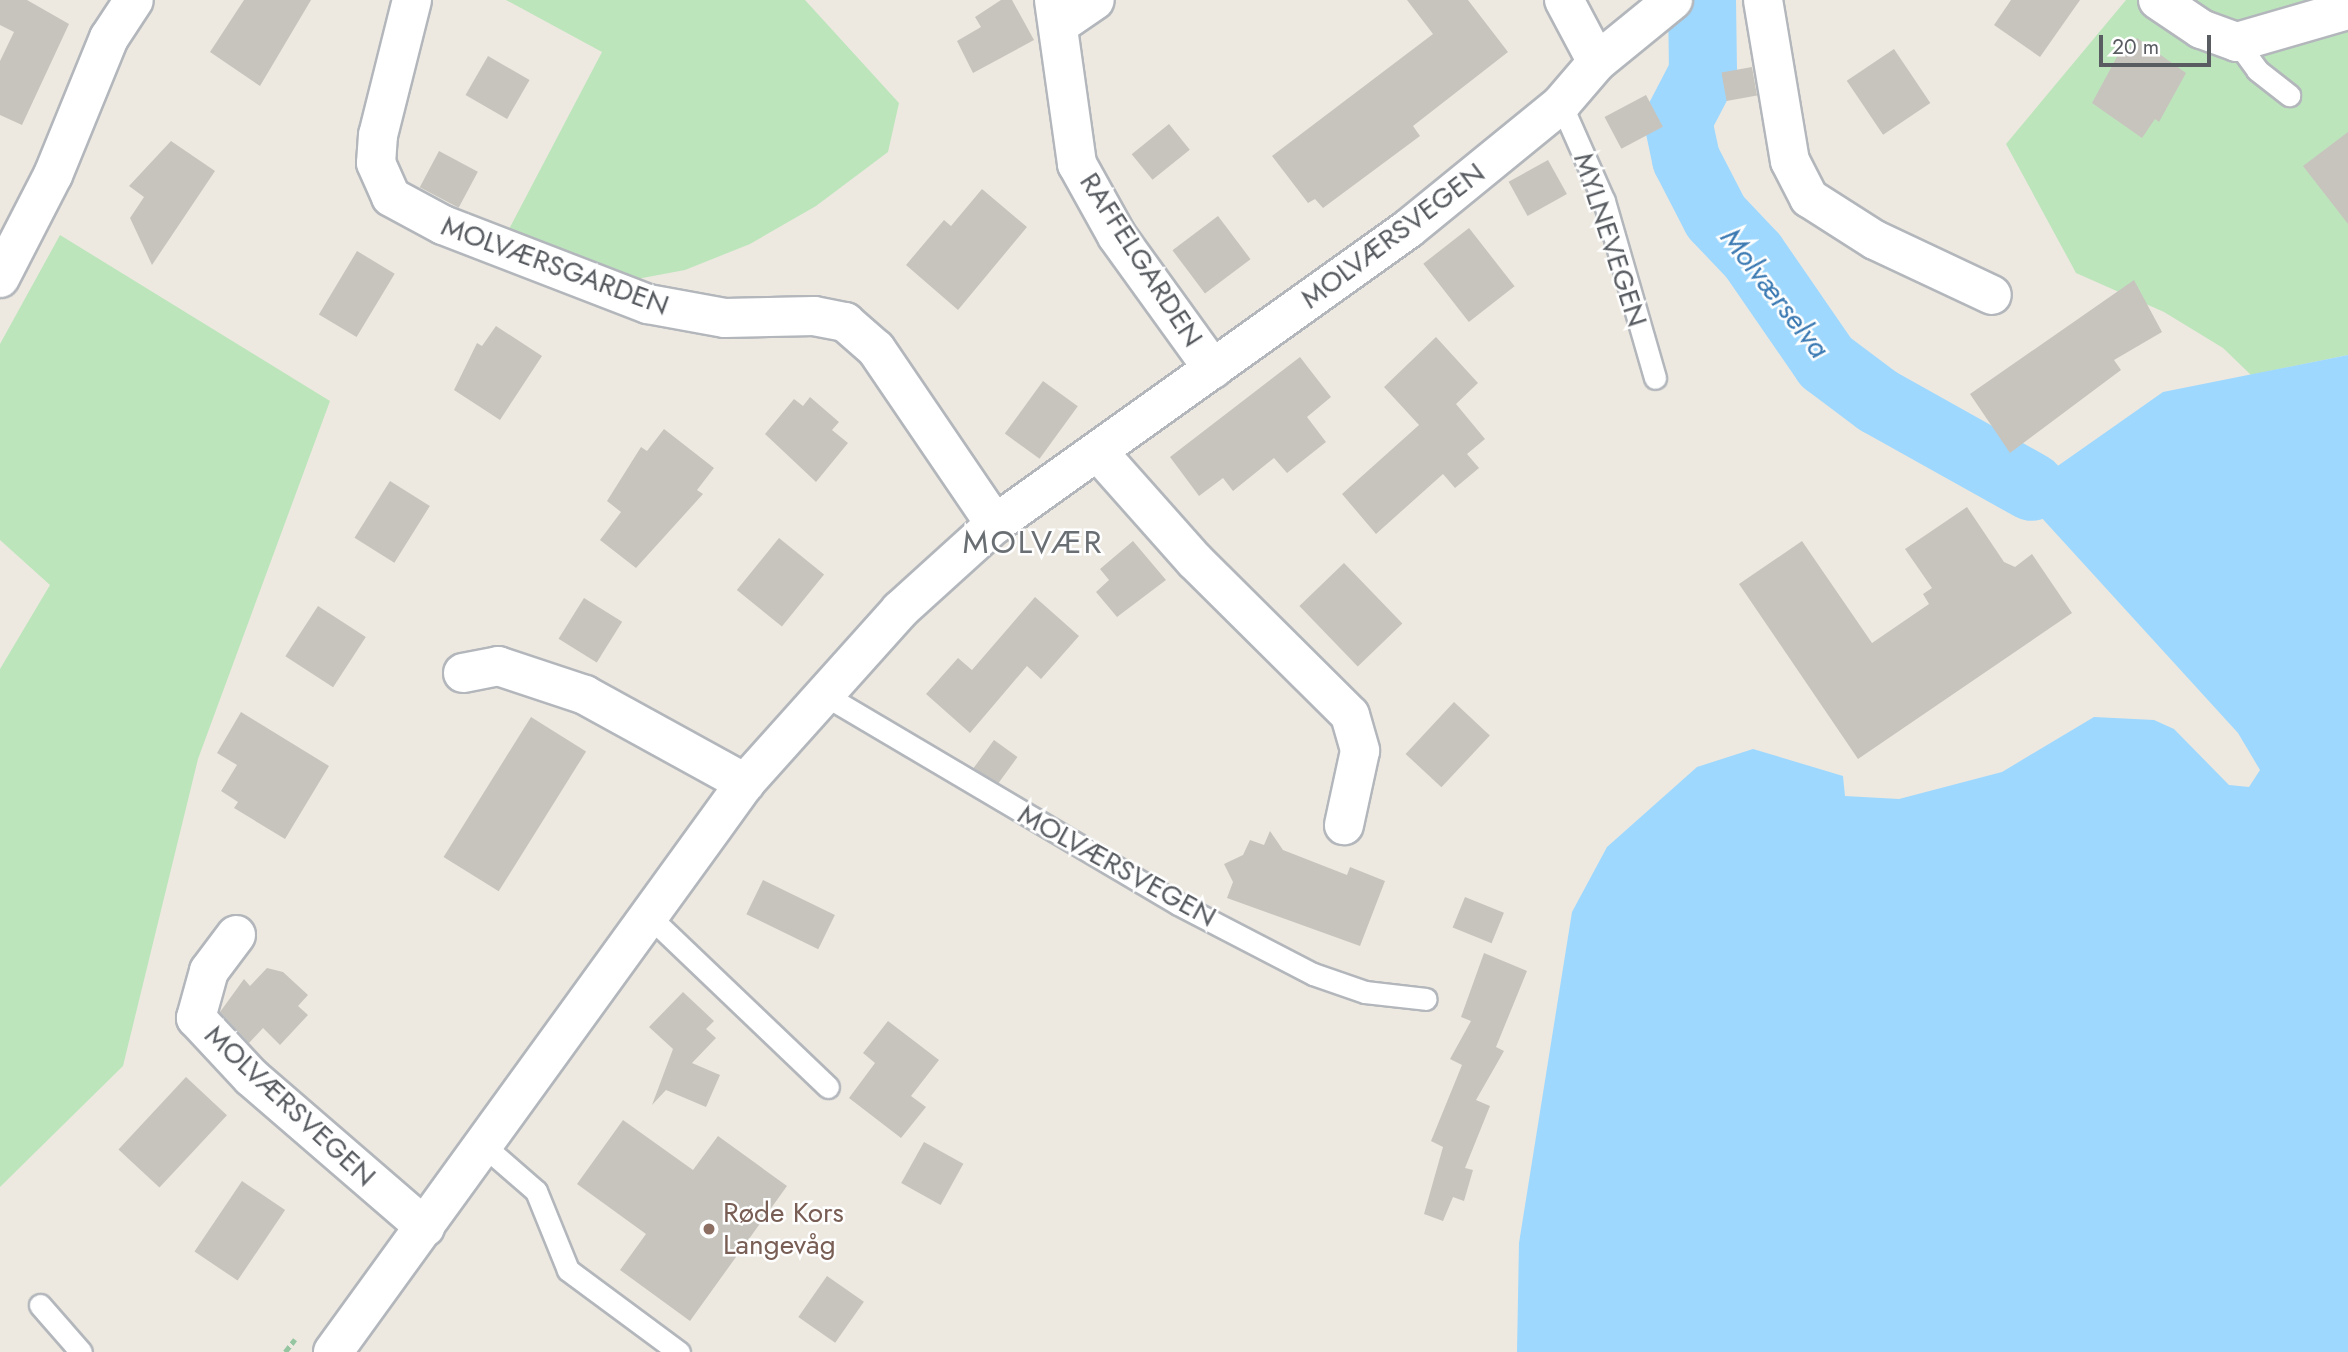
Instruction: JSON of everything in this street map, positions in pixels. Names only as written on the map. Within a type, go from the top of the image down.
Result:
[{"type":"street","points":[[0,278],[53,175],[109,38],[134,0]]},
{"type":"street","name":"MOLVÆRSGARDEN","points":[[412,0],[378,135],[376,163],[391,197],[443,225],[648,304],[725,318],[814,316],[845,322],[876,349],[995,524]]},
{"type":"street","name":"RAFFELGARDEN","points":[[1096,0],[1057,12],[1077,164],[1118,236],[1213,369]]},
{"type":"street","points":[[1564,0],[1597,62]]},
{"type":"street","name":"MOLVÆRSVEGEN","points":[[333,1352],[745,783],[900,610],[995,524],[1408,229],[1561,104],[1597,62],[1673,0]]},
{"type":"street","points":[[1763,0],[1790,161],[1809,198],[1875,240],[1992,295]]},
{"type":"street","points":[[2158,0],[2201,29],[2237,42],[2348,10]]},
{"type":"street","points":[[1098,453],[1350,715],[1360,751],[1343,825]]},
{"type":"street","points":[[463,673],[498,666],[585,695],[745,783]]},
{"type":"street","name":"MOLVÆRSVEGEN","points":[[236,935],[209,971],[196,1018],[251,1077],[425,1227]]},
{"type":"lane","points":[[2237,42],[2257,70],[2289,95]]},
{"type":"lane","name":"MYLNEVEGEN","points":[[1561,104],[1604,201],[1655,378]]},
{"type":"lane","name":"MOLVÆRSVEGEN","points":[[822,694],[1178,904],[1313,974],[1365,992],[1426,999]]},
{"type":"lane","points":[[650,917],[828,1087]]},
{"type":"lane","points":[[483,1145],[536,1191],[568,1270],[680,1352]]},
{"type":"lane","points":[[40,1305],[81,1352]]},
{"type":"green space","points":[[506,0],[805,0],[899,103],[888,152],[816,206],[750,244],[685,270],[621,282],[507,233],[602,52]]},
{"type":"green space","points":[[2126,0],[2348,0],[2348,355],[2251,375],[2223,348],[2164,312],[2076,273],[2006,144]]},
{"type":"green space","points":[[60,235],[330,401],[198,759],[123,1066],[0,1187],[0,669],[50,585],[0,540],[0,344]]},
{"type":"water","points":[[2348,355],[2348,1352],[1517,1352],[1519,1243],[1572,912],[1607,847],[1697,767],[1753,749],[1843,776],[1845,796],[1899,799],[2002,772],[2094,717],[2154,720],[2174,729],[2229,785],[2249,787],[2260,770],[2238,733],[2019,493],[2163,392]]},
{"type":"building","points":[[0,0],[27,0],[69,24],[22,125],[0,115],[0,61],[14,32],[0,25]]},
{"type":"building","points":[[244,0],[311,0],[260,86],[210,52]]},
{"type":"building","points":[[1001,0],[1012,0],[1034,40],[973,73],[957,41],[981,27],[975,17]]},
{"type":"building","points":[[1407,0],[1468,0],[1508,52],[1413,126],[1420,136],[1323,208],[1315,199],[1308,203],[1272,156],[1433,34]]},
{"type":"building","points":[[2011,0],[2080,0],[2040,57],[1994,25]]},
{"type":"building","points":[[2137,38],[2186,73],[2159,122],[2155,119],[2142,138],[2092,103],[2119,53],[2124,56]]},
{"type":"building","points":[[1894,49],[1930,103],[1883,135],[1847,81]]},
{"type":"building","points":[[488,56],[530,80],[507,119],[466,95]]},
{"type":"building","points":[[1752,67],[1757,96],[1727,101],[1721,72]]},
{"type":"building","points":[[1646,95],[1663,127],[1621,149],[1605,117]]},
{"type":"building","points":[[1169,124],[1190,150],[1152,180],[1132,154]]},
{"type":"building","points":[[2348,132],[2348,224],[2303,166]]},
{"type":"building","points":[[171,141],[215,171],[152,265],[130,218],[144,197],[129,186]]},
{"type":"building","points":[[439,151],[478,172],[459,208],[420,187]]},
{"type":"building","points":[[1548,160],[1567,194],[1528,216],[1509,182]]},
{"type":"building","points":[[982,189],[1027,227],[958,310],[906,265],[944,220],[951,226]]},
{"type":"building","points":[[1218,216],[1250,259],[1205,293],[1172,250]]},
{"type":"building","points":[[1469,228],[1515,286],[1469,322],[1423,264]]},
{"type":"building","points":[[357,251],[395,274],[357,337],[319,314]]},
{"type":"building","points":[[2134,280],[2162,332],[2114,360],[2121,370],[2010,453],[1970,394]]},
{"type":"building","points":[[496,326],[542,356],[500,420],[454,390],[477,343],[482,346]]},
{"type":"building","points":[[1436,337],[1478,383],[1456,404],[1485,439],[1467,454],[1479,468],[1455,488],[1443,474],[1376,534],[1342,494],[1419,425],[1384,387]]},
{"type":"building","points":[[1300,357],[1331,397],[1307,417],[1326,442],[1287,473],[1274,458],[1233,491],[1223,478],[1199,496],[1170,457]]},
{"type":"building","points":[[1043,381],[1078,406],[1040,459],[1005,434]]},
{"type":"building","points":[[810,397],[839,422],[832,430],[848,443],[816,482],[765,434],[794,399],[803,406]]},
{"type":"building","points":[[664,429],[714,468],[697,490],[703,494],[636,568],[600,540],[621,512],[607,501],[641,447],[647,451]]},
{"type":"building","points":[[390,481],[430,506],[394,563],[354,538]]},
{"type":"building","points":[[1967,507],[2004,562],[2015,567],[2032,554],[2072,613],[1858,759],[1739,584],[1802,541],[1872,643],[1929,604],[1923,594],[1932,588],[1905,549]]},
{"type":"building","points":[[779,538],[824,575],[782,627],[737,590]]},
{"type":"building","points":[[1133,541],[1166,580],[1117,617],[1096,592],[1109,580],[1100,569]]},
{"type":"building","points":[[1344,563],[1402,623],[1358,666],[1299,606]]},
{"type":"building","points":[[1035,597],[1079,636],[1041,679],[1027,666],[970,733],[926,694],[958,658],[972,670]]},
{"type":"building","points":[[584,598],[622,622],[597,663],[559,639]]},
{"type":"building","points":[[318,606],[366,637],[333,687],[285,656]]},
{"type":"building","points":[[1454,702],[1490,735],[1441,787],[1406,754]]},
{"type":"building","points":[[241,712],[329,766],[285,839],[234,808],[238,802],[221,791],[237,765],[217,753]]},
{"type":"building","points":[[531,717],[586,751],[499,891],[444,857]]},
{"type":"building","points":[[994,740],[1017,757],[997,785],[973,768]]},
{"type":"building","points":[[1270,831],[1283,850],[1347,875],[1350,867],[1385,881],[1360,946],[1227,898],[1233,882],[1224,864],[1243,855],[1250,840],[1264,845]]},
{"type":"building","points":[[763,880],[835,915],[818,949],[746,914]]},
{"type":"building","points":[[1465,897],[1504,913],[1492,943],[1453,928]]},
{"type":"building","points":[[1484,953],[1527,971],[1496,1047],[1504,1051],[1476,1100],[1490,1106],[1465,1168],[1473,1170],[1464,1201],[1453,1197],[1443,1221],[1424,1214],[1443,1147],[1431,1141],[1462,1065],[1450,1059],[1471,1021],[1461,1017]]},
{"type":"building","points":[[267,968],[283,972],[308,995],[298,1006],[308,1015],[280,1045],[263,1028],[249,1043],[220,1012],[244,979],[250,986]]},
{"type":"building","points":[[683,992],[714,1021],[706,1029],[716,1038],[692,1063],[720,1075],[706,1107],[666,1090],[652,1105],[673,1049],[649,1027]]},
{"type":"building","points":[[888,1021],[939,1060],[911,1096],[926,1107],[901,1138],[849,1098],[875,1063],[863,1053]]},
{"type":"building","points":[[186,1077],[227,1115],[159,1188],[118,1149]]},
{"type":"building","points":[[623,1120],[693,1170],[718,1136],[787,1186],[690,1321],[620,1270],[646,1234],[577,1184]]},
{"type":"building","points":[[924,1142],[963,1164],[941,1205],[901,1183]]},
{"type":"building","points":[[242,1181],[285,1210],[238,1281],[194,1251]]},
{"type":"building","points":[[827,1276],[864,1302],[835,1343],[798,1317]]},
{"type":"waterway","name":"Molværselva","points":[[1702,0],[1703,73],[1678,121],[1686,159],[1716,217],[1753,256],[1826,362],[1878,401],[2032,487]]},
{"type":"place","name":"Røde Kors Langevåg","points":[[709,1229]]},
{"type":"district","name":"MOLVÆR","points":[[1033,542]]}]
